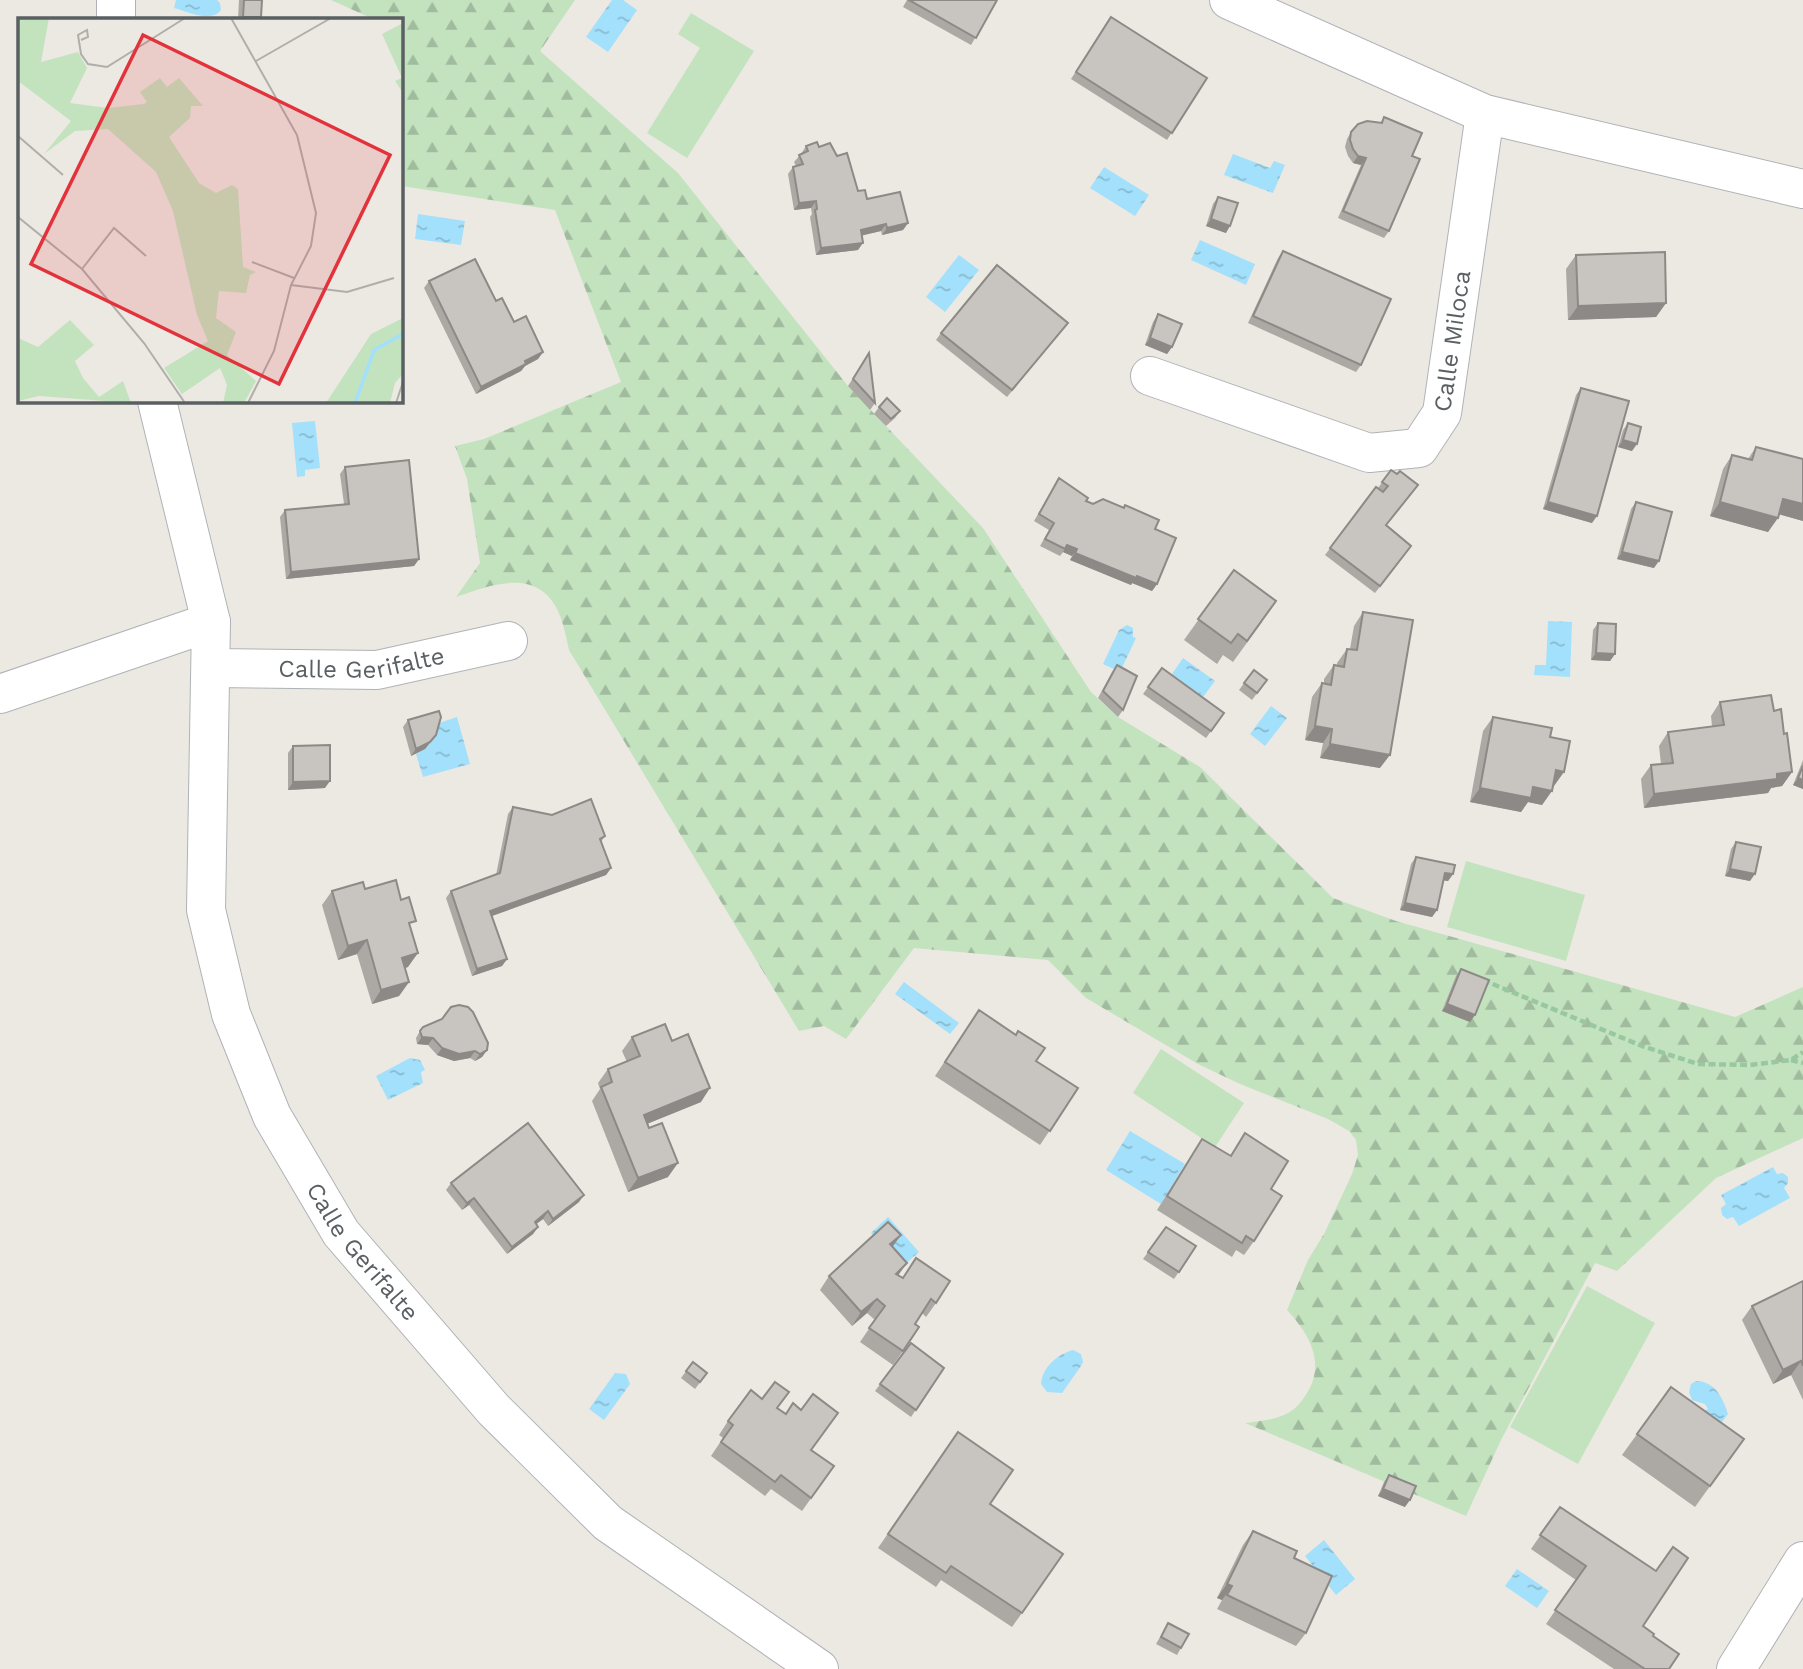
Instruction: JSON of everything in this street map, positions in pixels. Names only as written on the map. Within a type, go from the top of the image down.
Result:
[{"type":"street","points":[[116,0],[117,18]]},
{"type":"street","points":[[1229,0],[1485,114],[1803,189]]},
{"type":"street","name":"Calle Miloca","points":[[1150,376],[1369,453],[1419,448],[1442,414],[1485,114]]},
{"type":"street","name":"Calle Gerifalte","points":[[157,402],[211,622],[206,910],[230,1014],[272,1116],[341,1233],[494,1410],[608,1523],[819,1669]]},
{"type":"street","points":[[0,694],[211,622]]},
{"type":"street","name":"Calle Gerifalte","points":[[212,668],[377,670],[508,641]]},
{"type":"street","points":[[1736,1669],[1803,1561]]},
{"type":"path","points":[[1480,979],[1642,1046],[1698,1064],[1750,1065],[1791,1060],[1803,1063]]},
{"type":"path","points":[[1791,1060],[1803,1052]]},
{"type":"green space","points":[[331,0],[575,0],[540,51],[678,173],[848,386],[983,528],[1091,692],[1118,717],[1200,767],[1333,898],[1396,921],[1735,1017],[1803,987],[1803,1138],[1716,1178],[1617,1271],[1595,1263],[1501,1440],[1466,1516],[1245,1423],[1273,1419],[1291,1411],[1303,1399],[1312,1382],[1315,1359],[1312,1349],[1302,1329],[1287,1310],[1308,1260],[1325,1232],[1352,1174],[1358,1155],[1356,1140],[1349,1131],[1328,1119],[1198,1064],[1086,998],[1048,960],[914,948],[846,1039],[824,1026],[799,1031],[569,650],[561,617],[547,595],[536,587],[510,583],[456,597],[480,563],[467,479],[455,446],[484,439],[621,382],[555,210],[402,186],[402,18],[371,18]]},
{"type":"green space","points":[[691,13],[754,51],[687,158],[647,133],[700,48],[678,34]]},
{"type":"green space","points":[[1466,861],[1585,895],[1566,961],[1447,927]]},
{"type":"green space","points":[[1161,1049],[1244,1103],[1215,1147],[1133,1093]]},
{"type":"green space","points":[[1587,1286],[1655,1323],[1578,1464],[1510,1427]]},
{"type":"water","points":[[176,0],[217,0],[221,10],[211,16],[199,15],[174,8]]},
{"type":"water","points":[[612,0],[623,0],[637,10],[608,52],[586,37]]},
{"type":"water","points":[[1233,154],[1270,168],[1274,161],[1285,165],[1273,193],[1224,175]]},
{"type":"water","points":[[1104,167],[1149,195],[1135,216],[1090,188]]},
{"type":"water","points":[[418,214],[465,221],[461,245],[415,239]]},
{"type":"water","points":[[1200,240],[1255,264],[1246,285],[1191,260]]},
{"type":"water","points":[[959,255],[979,270],[945,312],[926,297]]},
{"type":"water","points":[[315,421],[320,468],[305,470],[305,476],[297,477],[292,423]]},
{"type":"water","points":[[1548,621],[1572,622],[1570,677],[1534,675],[1535,665],[1546,665]]},
{"type":"water","points":[[1127,625],[1133,628],[1133,637],[1136,638],[1120,672],[1103,664],[1119,630]]},
{"type":"water","points":[[1183,658],[1215,681],[1203,697],[1172,674]]},
{"type":"water","points":[[1271,706],[1287,718],[1265,746],[1250,734]]},
{"type":"water","points":[[457,717],[470,764],[423,777],[416,754],[425,749],[436,724]]},
{"type":"water","points":[[904,982],[959,1023],[950,1034],[895,994]]},
{"type":"water","points":[[410,1058],[420,1060],[425,1070],[421,1072],[423,1083],[388,1100],[376,1076]]},
{"type":"water","points":[[1130,1131],[1185,1164],[1161,1204],[1106,1170]]},
{"type":"water","points":[[1773,1167],[1777,1174],[1783,1173],[1788,1177],[1784,1188],[1790,1198],[1739,1226],[1733,1217],[1727,1219],[1722,1215],[1721,1208],[1726,1204],[1721,1195]]},
{"type":"water","points":[[888,1217],[919,1252],[902,1267],[871,1233]]},
{"type":"water","points":[[1073,1350],[1081,1354],[1081,1366],[1062,1393],[1047,1392],[1041,1384],[1044,1372],[1057,1358]]},
{"type":"water","points":[[615,1373],[626,1374],[630,1384],[604,1420],[589,1409]]},
{"type":"water","points":[[1696,1381],[1713,1387],[1721,1397],[1728,1414],[1722,1422],[1704,1411],[1708,1409],[1705,1404],[1692,1400],[1689,1392],[1691,1384]]},
{"type":"water","points":[[1324,1540],[1355,1579],[1336,1595],[1305,1556]]},
{"type":"water","points":[[1517,1569],[1549,1591],[1537,1608],[1505,1586]]},
{"type":"building","points":[[244,0],[262,0],[261,17],[243,17]]},
{"type":"building","points":[[909,0],[997,0],[976,38]]},
{"type":"building","points":[[1111,17],[1207,78],[1172,133],[1076,72]]},
{"type":"building","points":[[1384,117],[1422,133],[1412,156],[1420,159],[1389,231],[1343,211],[1366,158],[1358,156],[1353,149],[1351,132],[1358,124],[1367,121],[1382,123]]},
{"type":"building","points":[[817,142],[819,147],[830,143],[837,156],[847,153],[858,191],[865,190],[867,199],[900,192],[908,223],[887,228],[886,224],[861,230],[863,243],[821,248],[816,201],[799,203],[793,167],[803,164],[799,155],[808,151],[806,146]]},
{"type":"building","points":[[1218,197],[1238,203],[1230,226],[1211,219]]},
{"type":"building","points":[[1283,251],[1391,299],[1361,365],[1253,316]]},
{"type":"building","points":[[1665,252],[1666,303],[1578,306],[1576,255]]},
{"type":"building","points":[[475,259],[496,301],[502,298],[514,322],[526,316],[543,352],[481,387],[429,281]]},
{"type":"building","points":[[997,265],[1068,323],[1012,390],[941,333]]},
{"type":"building","points":[[1158,314],[1182,324],[1172,347],[1150,338]]},
{"type":"building","points":[[869,353],[875,403],[853,379]]},
{"type":"building","points":[[1581,388],[1629,401],[1597,516],[1548,502]]},
{"type":"building","points":[[887,398],[900,411],[891,419],[879,407]]},
{"type":"building","points":[[1628,423],[1641,427],[1637,444],[1623,440]]},
{"type":"building","points":[[1756,447],[1803,459],[1803,504],[1783,499],[1778,518],[1720,502],[1732,455],[1752,460]]},
{"type":"building","points":[[409,460],[419,559],[291,572],[285,510],[349,504],[345,467]]},
{"type":"building","points":[[1391,470],[1397,474],[1400,471],[1418,485],[1386,525],[1411,546],[1380,586],[1330,548],[1376,487],[1383,492],[1388,486],[1382,482]]},
{"type":"building","points":[[1059,478],[1093,504],[1103,499],[1124,508],[1125,505],[1159,520],[1155,529],[1176,538],[1157,584],[1075,553],[1077,549],[1067,545],[1065,549],[1045,539],[1054,523],[1039,514]]},
{"type":"building","points":[[1636,502],[1672,512],[1659,561],[1622,552]]},
{"type":"building","points":[[1234,570],[1276,601],[1247,641],[1238,634],[1231,643],[1198,619]]},
{"type":"building","points":[[1363,612],[1413,620],[1390,755],[1330,744],[1332,729],[1315,726],[1322,683],[1331,685],[1334,665],[1344,667],[1347,649],[1357,650]]},
{"type":"building","points":[[1598,623],[1616,624],[1615,654],[1596,653]]},
{"type":"building","points":[[1117,665],[1137,676],[1123,710],[1103,691]]},
{"type":"building","points":[[1162,668],[1224,713],[1211,731],[1148,687]]},
{"type":"building","points":[[1254,670],[1267,680],[1257,693],[1244,683]]},
{"type":"building","points":[[1771,695],[1774,711],[1781,709],[1792,772],[1777,774],[1777,779],[1654,794],[1651,765],[1673,763],[1668,732],[1724,725],[1720,702]]},
{"type":"building","points":[[439,711],[441,717],[436,735],[430,742],[416,749],[408,720]]},
{"type":"building","points":[[1493,717],[1552,728],[1550,737],[1570,741],[1564,772],[1556,770],[1552,791],[1533,787],[1531,798],[1480,788]]},
{"type":"building","points":[[330,745],[330,781],[293,782],[293,746]]},
{"type":"building","points":[[1803,766],[1803,780],[1798,778]]},
{"type":"building","points":[[591,799],[605,836],[600,839],[611,868],[490,911],[507,959],[477,969],[451,891],[500,873],[513,807],[552,815]]},
{"type":"building","points":[[1736,842],[1761,847],[1755,874],[1730,869]]},
{"type":"building","points":[[1416,857],[1455,865],[1453,874],[1445,873],[1437,910],[1405,903]]},
{"type":"building","points":[[396,880],[401,900],[409,897],[416,921],[409,923],[418,953],[402,958],[409,982],[381,990],[367,940],[348,946],[332,891],[363,882],[365,889]]},
{"type":"building","points":[[1461,969],[1489,980],[1475,1015],[1447,1004]]},
{"type":"building","points":[[451,1007],[468,1007],[473,1012],[488,1043],[487,1050],[480,1054],[475,1051],[459,1054],[442,1048],[433,1038],[422,1037],[420,1031],[423,1027],[442,1019]]},
{"type":"building","points":[[979,1010],[1016,1035],[1018,1031],[1045,1048],[1036,1061],[1078,1088],[1050,1131],[945,1062]]},
{"type":"building","points":[[665,1024],[672,1041],[688,1034],[710,1088],[644,1115],[649,1128],[662,1123],[678,1163],[638,1178],[601,1087],[612,1082],[608,1069],[640,1056],[632,1037]]},
{"type":"building","points":[[528,1123],[584,1195],[553,1219],[548,1211],[535,1222],[538,1227],[512,1247],[474,1198],[467,1203],[451,1183]]},
{"type":"building","points":[[1245,1133],[1288,1161],[1271,1189],[1282,1196],[1254,1241],[1246,1236],[1242,1243],[1167,1196],[1202,1139],[1231,1156]]},
{"type":"building","points":[[888,1222],[901,1235],[890,1244],[907,1263],[896,1274],[903,1278],[916,1258],[950,1281],[936,1303],[931,1299],[915,1324],[919,1327],[903,1351],[869,1328],[885,1306],[877,1299],[861,1312],[829,1276]]},
{"type":"building","points":[[1166,1227],[1196,1246],[1179,1272],[1148,1252]]},
{"type":"building","points":[[1803,1281],[1803,1366],[1801,1361],[1783,1370],[1752,1306]]},
{"type":"building","points":[[911,1343],[944,1368],[916,1410],[880,1384]]},
{"type":"building","points":[[693,1362],[707,1373],[700,1382],[686,1371]]},
{"type":"building","points":[[775,1382],[789,1392],[777,1408],[786,1414],[793,1403],[801,1410],[813,1394],[838,1413],[811,1450],[834,1466],[811,1498],[781,1475],[775,1482],[721,1442],[733,1425],[728,1421],[751,1390],[762,1399]]},
{"type":"building","points":[[1671,1387],[1744,1439],[1710,1486],[1637,1434]]},
{"type":"building","points":[[958,1432],[1013,1470],[990,1504],[1063,1554],[1022,1613],[951,1566],[946,1573],[888,1534]]},
{"type":"building","points":[[1389,1475],[1416,1486],[1410,1500],[1383,1489]]},
{"type":"building","points":[[1560,1507],[1656,1571],[1673,1547],[1688,1558],[1643,1626],[1679,1654],[1669,1669],[1645,1669],[1555,1610],[1586,1566],[1540,1535]]},
{"type":"building","points":[[1253,1531],[1297,1551],[1294,1558],[1332,1576],[1306,1633],[1227,1595],[1232,1586],[1227,1584]]},
{"type":"building","points":[[1168,1623],[1189,1634],[1181,1648],[1161,1637]]}]
